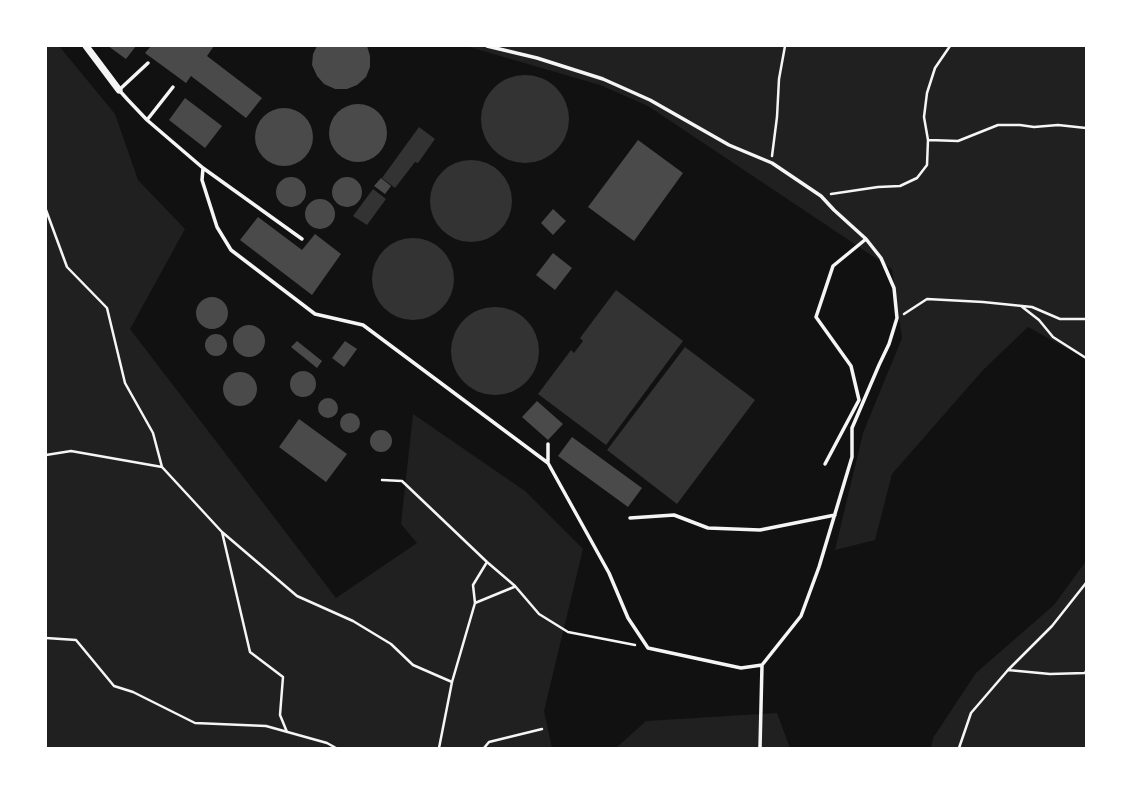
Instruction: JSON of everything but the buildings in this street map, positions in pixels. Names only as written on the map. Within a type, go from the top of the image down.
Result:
[{"type":"street","points":[[86,46],[119,90]]},
{"type":"lane","points":[[487,46],[537,58],[603,79],[650,100],[729,145],[772,163],[821,195],[866,239],[881,258],[894,288],[897,318],[889,344],[852,428],[852,457],[819,567],[801,616],[762,665],[760,748]]},
{"type":"lane","points":[[148,62],[119,90],[147,120],[203,168],[302,240]]},
{"type":"lane","points":[[147,120],[173,86]]},
{"type":"lane","points":[[203,168],[202,180],[217,227],[231,250],[314,314],[363,325],[548,463],[610,573],[628,618],[648,648],[741,668],[762,665]]},
{"type":"lane","points":[[825,464],[859,400],[851,366],[816,317],[833,266],[866,239]]},
{"type":"lane","points":[[548,444],[548,463]]},
{"type":"lane","points":[[630,518],[674,515],[708,528],[760,530],[835,514]]},
{"type":"path","points":[[772,163],[779,79],[785,46]]},
{"type":"path","points":[[821,195],[900,186],[917,178],[927,165],[928,140],[924,117],[927,93],[935,68],[950,46]]},
{"type":"path","points":[[928,140],[958,141],[998,125],[1087,128]]},
{"type":"path","points":[[46,210],[67,267],[107,308],[125,383],[153,433],[162,467],[222,531],[297,596],[353,621],[391,644],[413,665],[452,682]]},
{"type":"path","points":[[897,318],[927,299],[1032,307],[1060,319],[1087,320]]},
{"type":"path","points":[[1021,306],[1053,337],[1087,358]]},
{"type":"path","points":[[46,455],[71,452],[162,467]]},
{"type":"path","points":[[382,480],[402,481],[515,586],[539,614],[568,632],[648,648]]},
{"type":"path","points":[[222,531],[250,652],[283,677],[280,715],[287,732]]},
{"type":"path","points":[[439,748],[452,682],[475,603],[473,585],[487,562]]},
{"type":"path","points":[[959,748],[971,713],[1008,670],[1052,626],[1087,583]]},
{"type":"path","points":[[475,603],[515,586]]},
{"type":"path","points":[[46,638],[76,640],[114,686],[133,692],[195,723],[266,726],[336,748]]},
{"type":"path","points":[[1008,670],[1050,674],[1086,673]]},
{"type":"path","points":[[484,748],[489,742],[542,729]]},
{"type":"path","points":[[327,743],[329,748]]},
{"type":"shaded area","points":[[46,46],[59,46],[115,114],[138,180],[185,229],[130,329],[336,598],[417,543],[401,524],[413,414],[525,491],[583,549],[544,711],[552,748],[46,748]]},
{"type":"shaded area","points":[[466,46],[1086,46],[1086,359],[1028,327],[983,370],[892,474],[875,540],[835,550],[863,433],[902,338],[892,269],[648,106],[600,85]]},
{"type":"shaded area","points":[[516,75],[534,75],[550,82],[562,94],[569,110],[569,128],[562,144],[550,156],[534,163],[516,163],[500,156],[488,144],[481,128],[481,110],[488,94],[500,82]]},
{"type":"shaded area","points":[[419,127],[435,139],[395,188],[382,178]]},
{"type":"shaded area","points":[[471,160],[487,164],[500,172],[508,185],[512,201],[508,217],[500,230],[487,238],[471,242],[455,238],[442,230],[434,217],[430,201],[434,185],[442,172],[455,164]]},
{"type":"shaded area","points":[[373,189],[386,199],[367,225],[353,216]]},
{"type":"shaded area","points":[[413,238],[429,242],[442,250],[450,263],[454,279],[450,295],[442,308],[429,316],[413,320],[397,316],[384,308],[376,295],[372,279],[376,263],[384,250],[397,242]]},
{"type":"shaded area","points":[[616,290],[683,341],[606,445],[538,394],[571,350],[574,353],[583,341],[580,338]]},
{"type":"shaded area","points":[[495,307],[512,311],[526,320],[535,334],[539,351],[535,368],[526,382],[512,391],[495,395],[478,391],[464,382],[455,368],[451,351],[455,334],[464,320],[478,311]]},
{"type":"shaded area","points":[[685,347],[755,400],[677,504],[607,450]]},
{"type":"shaded area","points":[[1086,561],[1086,748],[931,748],[933,738],[976,673],[1054,605]]},
{"type":"shaded area","points":[[777,713],[790,748],[616,748],[646,721]]}]
